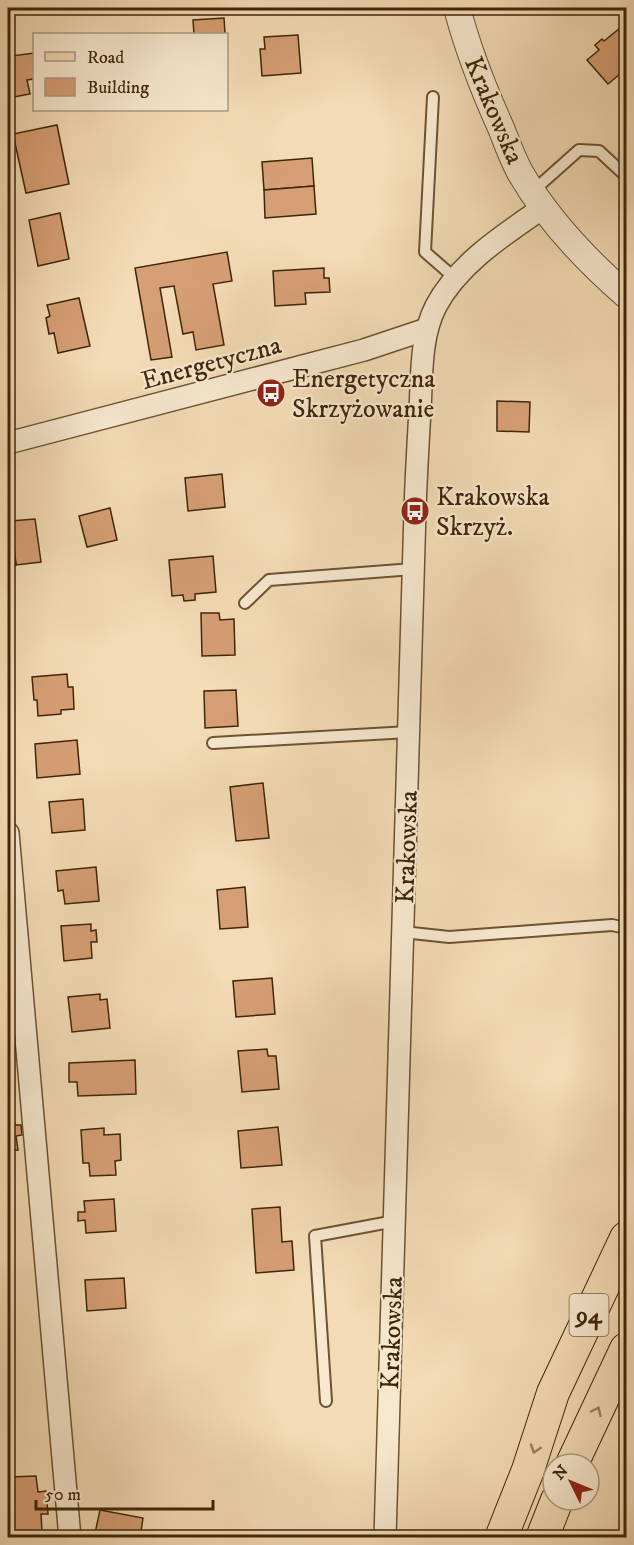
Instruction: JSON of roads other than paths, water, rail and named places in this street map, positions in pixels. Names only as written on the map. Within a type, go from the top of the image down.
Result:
[{"type":"main road","name":"94","points":[[501,1538],[528,1470],[553,1393],[627,1238]]},
{"type":"main road","name":"94","points":[[578,1452],[627,1349]]},
{"type":"main road","points":[[542,1538],[552,1512]]},
{"type":"street","name":"Krakowska","points":[[457,8],[477,74],[521,174],[574,244],[627,295]]},
{"type":"street","name":"Krakowska","points":[[386,1538],[413,569],[422,373],[427,329],[437,305],[469,265],[538,199]]},
{"type":"street","name":"Energetyczna","points":[[8,443],[364,350],[427,329]]},
{"type":"street","points":[[8,833],[70,1538]]},
{"type":"lane","points":[[433,97],[425,252],[456,279]]},
{"type":"lane","points":[[538,199],[579,150],[599,151],[627,176]]},
{"type":"lane","points":[[245,603],[270,580],[413,569]]},
{"type":"lane","points":[[213,743],[409,732]]},
{"type":"lane","points":[[403,932],[448,937],[612,925],[627,928]]},
{"type":"lane","points":[[326,1401],[315,1236],[395,1221]]},
{"type":"place","name":"Energetyczna Skrzyżowanie","points":[[271,393]]},
{"type":"place","name":"Krakowska Skrzyż.","points":[[415,511]]}]
